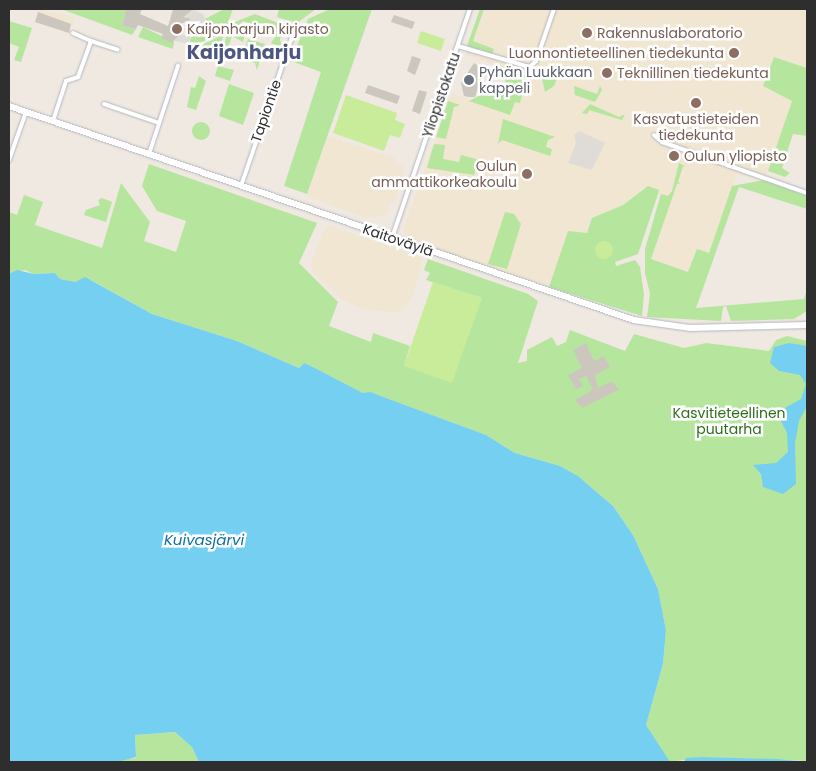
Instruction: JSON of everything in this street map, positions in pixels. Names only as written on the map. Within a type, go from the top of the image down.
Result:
[{"type":"street","name":"Yliopistokatu","points":[[392,238],[470,9]]},
{"type":"street","points":[[458,46],[530,67],[536,61],[554,9]]},
{"type":"street","points":[[73,33],[118,50]]},
{"type":"street","name":"Tapiontie","points":[[241,186],[292,37]]},
{"type":"street","points":[[53,121],[66,81],[78,77],[91,41]]},
{"type":"street","points":[[149,154],[178,66]]},
{"type":"street","points":[[104,104],[159,123]]},
{"type":"street","name":"Kaitoväylä","points":[[9,106],[634,320],[690,328],[807,325]]},
{"type":"street","points":[[9,160],[26,112]]},
{"type":"street","points":[[654,135],[662,142],[807,193]]},
{"type":"street","name":"Kaitoväylä","points":[[795,326],[807,320]]},
{"type":"shaded area","points":[[38,9],[75,17],[72,25],[37,13]]},
{"type":"shaded area","points":[[192,9],[203,14],[209,26],[193,31],[188,44],[175,41],[178,33],[188,36],[191,26],[186,16]]},
{"type":"shaded area","name":"Oulun yliopisto","points":[[481,9],[807,9],[807,68],[774,57],[763,86],[792,101],[764,180],[737,174],[709,253],[688,272],[651,259],[672,198],[658,194],[658,190],[643,188],[623,205],[592,218],[587,233],[568,231],[549,287],[407,239],[404,228],[451,93],[505,112],[518,73],[465,55]]},
{"type":"shaded area","points":[[579,131],[605,143],[592,170],[568,163],[576,143],[574,135]]},
{"type":"shaded area","points":[[328,136],[396,159],[395,163],[404,167],[395,202],[391,201],[386,215],[366,218],[307,196]]},
{"type":"shaded area","points":[[327,225],[423,258],[413,295],[406,306],[395,313],[360,308],[342,299],[313,271],[311,261]]},
{"type":"green space","points":[[61,9],[126,9],[122,26],[136,29],[132,35]]},
{"type":"green space","points":[[224,9],[233,9],[225,31],[209,26],[205,19]]},
{"type":"green space","points":[[279,9],[316,9],[297,23],[277,17]]},
{"type":"green space","points":[[330,9],[372,9],[307,194],[284,186],[321,72],[291,61],[308,19]]},
{"type":"green space","points":[[480,9],[484,9],[473,41],[494,49],[492,54],[467,46]]},
{"type":"green space","points":[[255,14],[283,25],[280,40],[283,48],[271,43],[277,34],[275,32],[243,21],[237,27],[245,34],[243,42],[232,36],[221,67],[234,70],[230,81],[215,76],[230,24]]},
{"type":"green space","points":[[9,21],[32,28],[21,62],[14,60],[19,47],[9,43]]},
{"type":"green space","points":[[143,27],[174,42],[173,49],[138,37]]},
{"type":"green space","points":[[207,27],[222,33],[188,48],[193,31]]},
{"type":"green space","points":[[421,31],[445,39],[441,51],[417,43]]},
{"type":"green space","points":[[224,34],[216,58],[193,49],[194,49]]},
{"type":"green space","points":[[248,39],[265,44],[257,70],[255,63],[241,58]]},
{"type":"green space","points":[[774,57],[807,68],[807,136],[793,134],[782,168],[790,173],[785,177],[768,171],[792,101],[763,86]]},
{"type":"green space","points":[[506,65],[527,75],[520,103],[515,102],[510,115],[469,101],[486,92],[490,83],[505,87]]},
{"type":"green space","points":[[559,73],[554,86],[545,92],[541,74]]},
{"type":"green space","points":[[199,76],[206,81],[196,110],[187,107],[191,87],[195,88]]},
{"type":"green space","points":[[229,84],[254,93],[243,125],[219,116]]},
{"type":"green space","points":[[574,86],[597,94],[600,86],[602,90],[595,102],[575,95]]},
{"type":"green space","points":[[346,95],[397,113],[395,120],[405,124],[400,138],[390,135],[384,151],[333,133]]},
{"type":"green space","points":[[448,101],[460,105],[454,107],[446,139],[436,137]]},
{"type":"green space","points":[[590,104],[619,117],[625,114],[622,120],[589,110],[587,114],[582,113]]},
{"type":"green space","points":[[503,119],[555,137],[548,140],[546,147],[552,149],[550,156],[502,140],[498,144]]},
{"type":"green space","points":[[201,122],[207,125],[210,131],[207,137],[201,140],[195,137],[192,131],[195,125]]},
{"type":"green space","points":[[434,144],[445,145],[443,159],[459,162],[461,155],[479,160],[474,175],[427,168]]},
{"type":"green space","points":[[679,163],[687,167],[683,166],[678,182],[681,183],[677,184],[651,259],[688,272],[697,249],[709,253],[732,186],[764,180],[807,196],[807,209],[739,187],[696,308],[804,299],[807,289],[807,311],[794,319],[731,321],[726,306],[723,307],[721,321],[647,317],[650,294],[645,273],[645,249],[661,194],[668,196],[672,191]]},
{"type":"green space","name":"Kasvitieteellinen puutarha","points":[[149,164],[317,223],[299,263],[338,302],[329,326],[371,342],[373,333],[410,346],[404,366],[482,298],[426,280],[430,273],[424,270],[428,259],[528,294],[538,301],[518,363],[527,361],[527,350],[552,337],[557,346],[566,342],[570,330],[625,351],[634,334],[684,348],[706,343],[769,351],[776,340],[787,336],[807,341],[807,761],[703,757],[670,762],[665,758],[646,725],[663,664],[666,630],[658,589],[633,535],[613,506],[578,476],[560,466],[515,453],[486,435],[378,395],[363,393],[304,363],[299,368],[237,341],[152,314],[91,280],[76,282],[60,279],[55,273],[34,274],[25,270],[9,274],[9,212],[17,215],[24,195],[43,202],[35,225],[102,248],[121,183],[150,222],[144,241],[176,252],[186,221],[157,211],[142,186]]},
{"type":"green space","points":[[648,186],[659,190],[638,254],[615,262],[616,266],[635,260],[640,267],[644,294],[642,316],[549,287],[568,231],[587,233],[592,218],[623,205]]},
{"type":"green space","points":[[102,198],[112,202],[106,222],[84,215],[86,210],[100,205],[98,200]]},
{"type":"green space","points":[[505,212],[514,214],[521,224],[507,269],[488,264]]},
{"type":"green space","points":[[604,241],[610,244],[613,250],[610,256],[604,259],[598,256],[595,250],[598,244]]},
{"type":"green space","points":[[433,282],[482,298],[452,383],[404,366]]},
{"type":"green space","points":[[175,732],[192,747],[199,762],[74,762],[136,758],[135,735]]},
{"type":"water","name":"Kuivasjärvi","points":[[17,270],[34,274],[55,273],[60,279],[76,282],[85,277],[152,314],[237,341],[299,368],[304,363],[363,393],[370,392],[486,435],[515,453],[560,466],[578,476],[613,506],[633,535],[658,589],[666,630],[663,664],[646,725],[670,762],[199,762],[192,747],[175,732],[135,735],[136,757],[121,761],[9,762],[9,274]]},
{"type":"water","points":[[789,343],[807,346],[807,406],[799,421],[795,443],[796,484],[783,494],[763,487],[761,474],[753,465],[776,463],[788,452],[787,433],[779,417],[785,408],[801,399],[806,384],[800,375],[779,371],[770,363],[774,347]]},
{"type":"water","points":[[686,758],[777,759],[807,762],[684,762]]},
{"type":"building","points":[[126,9],[142,9],[140,14],[168,26],[173,9],[193,9],[184,17],[191,19],[181,24],[180,34],[172,43],[161,38],[163,34],[138,25],[136,29],[122,26]]},
{"type":"building","points":[[38,12],[71,24],[69,33],[35,22]]},
{"type":"building","points":[[394,15],[415,22],[412,29],[391,22]]},
{"type":"building","points":[[412,56],[421,59],[415,75],[407,71]]},
{"type":"building","name":"Pyhän Luukkaan kappeli","points":[[474,63],[484,70],[475,97],[464,96],[461,83]]},
{"type":"building","points":[[368,85],[400,96],[397,104],[365,93]]},
{"type":"building","points":[[419,90],[427,92],[420,114],[412,111]]},
{"type":"building","points":[[586,343],[594,361],[604,356],[610,367],[595,375],[598,388],[612,381],[619,390],[582,408],[575,400],[593,390],[586,376],[579,379],[583,386],[576,389],[568,375],[582,368],[573,350]]},
{"type":"place","name":"Kaijonharjun kirjasto","points":[[177,29]]},
{"type":"place","name":"Rakennuslaboratorio","points":[[587,33]]},
{"type":"place","name":"Luonnontieteellinen tiedekunta","points":[[734,53]]},
{"type":"place","name":"Teknillinen tiedekunta","points":[[607,73]]},
{"type":"place","name":"Pyhän Luukkaan kappeli","points":[[469,80]]},
{"type":"place","name":"Kasvatustieteiden tiedekunta","points":[[696,103]]},
{"type":"place","name":"Oulun yliopisto","points":[[674,156]]},
{"type":"place","name":"Oulun ammattikorkeakoulu","points":[[527,174]]},
{"type":"district","name":"Kaijonharju","points":[[244,53]]}]
